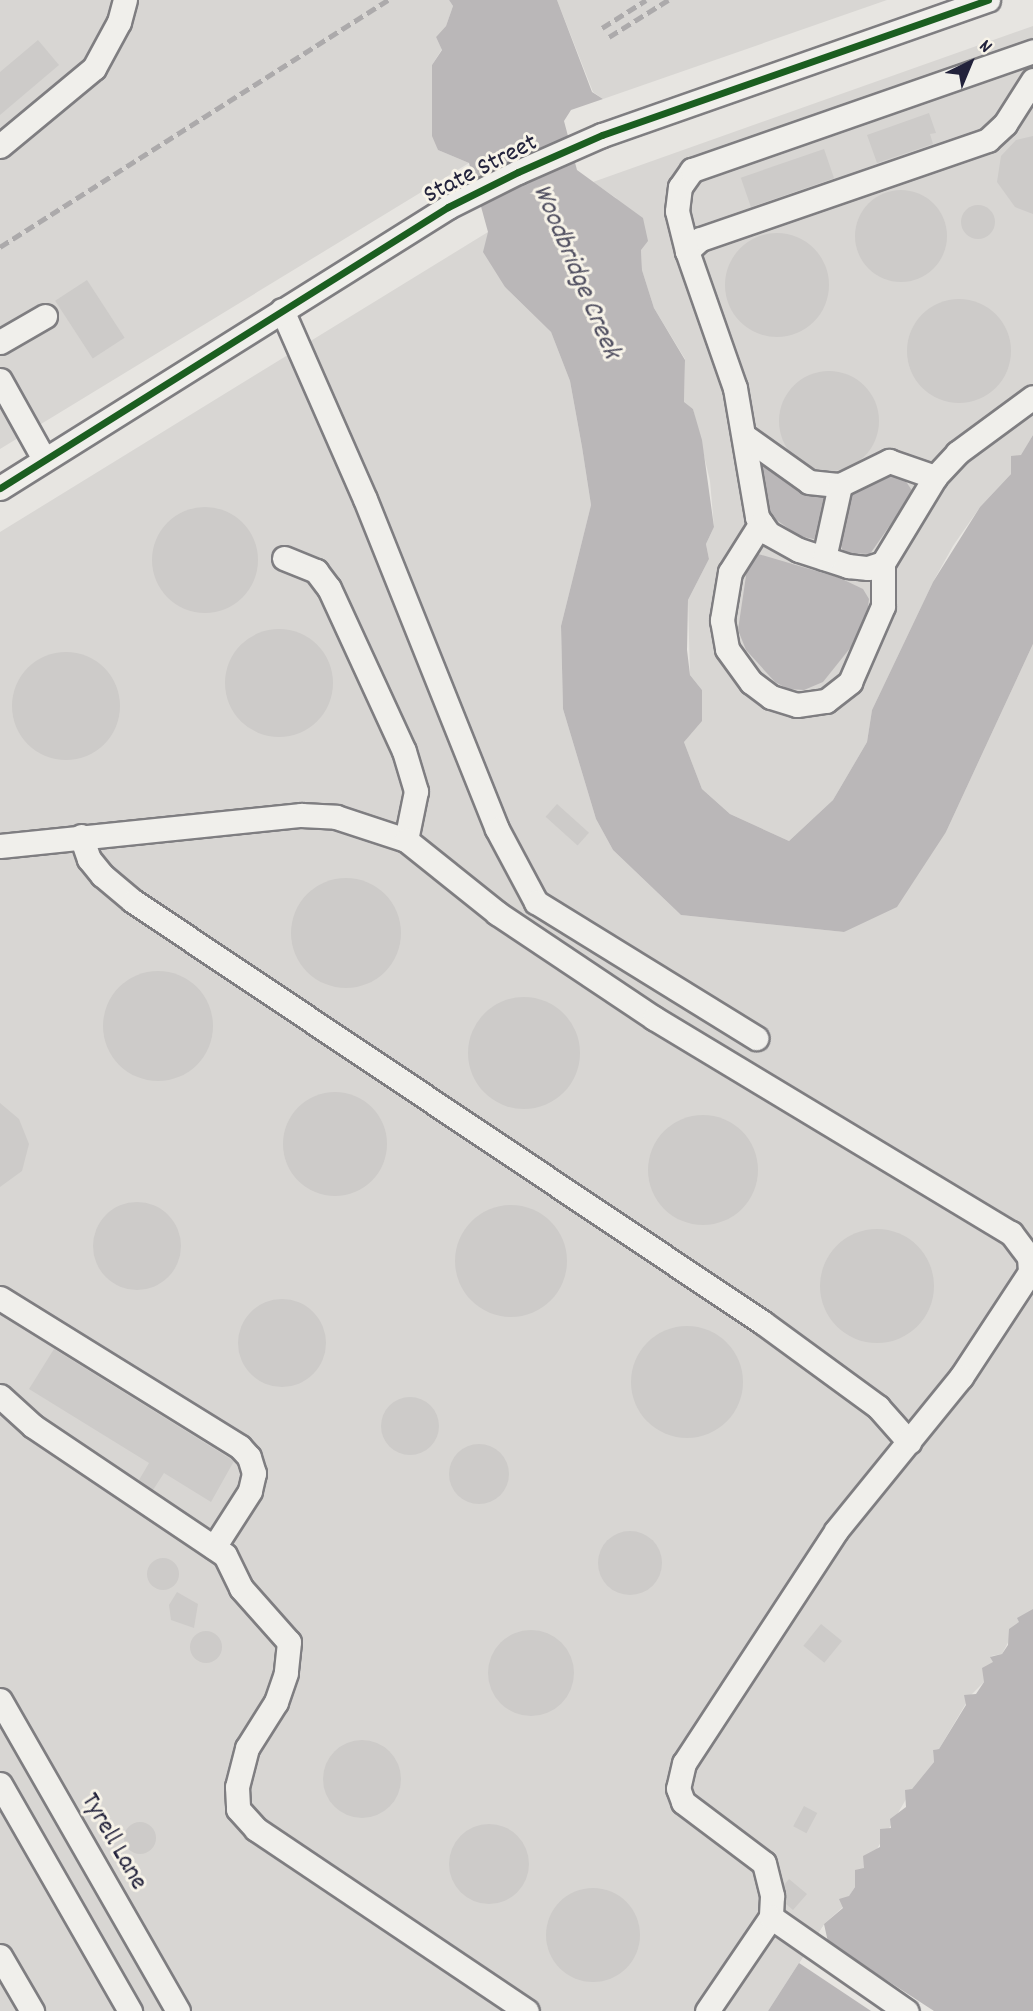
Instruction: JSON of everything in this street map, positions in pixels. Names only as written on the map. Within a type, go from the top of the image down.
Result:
[{"type":"street","points":[[0,146],[94,68],[120,22],[125,0]]},
{"type":"street","name":"State Street","points":[[0,488],[449,207],[602,135],[988,0]]},
{"type":"street","points":[[883,563],[868,568],[824,558],[768,533],[761,523],[749,487],[746,437],[735,388],[687,251],[677,211],[680,187],[692,170],[1033,51]]},
{"type":"street","points":[[687,251],[700,239],[988,140],[1005,124],[1033,80]]},
{"type":"street","points":[[282,310],[371,512],[498,829],[536,902],[756,1038]]},
{"type":"street","points":[[0,342],[45,316]]},
{"type":"street","points":[[0,380],[44,459]]},
{"type":"street","points":[[761,523],[730,572],[722,620],[727,649],[751,682],[771,697],[797,705],[826,701],[850,682],[883,606],[883,563],[935,477],[957,453],[1033,397]]},
{"type":"street","points":[[746,437],[809,482],[840,485],[889,461],[935,477]]},
{"type":"street","points":[[824,558],[838,509],[840,485]]},
{"type":"street","points":[[284,558],[316,571],[328,588],[404,751],[416,791],[406,840]]},
{"type":"street","points":[[0,846],[301,815],[336,817],[406,840],[497,914],[654,1018],[1012,1233],[1029,1257],[1030,1272],[961,1377],[836,1531],[684,1763],[678,1788],[683,1802],[764,1863],[772,1896],[771,1917],[707,2011]]},
{"type":"street","points":[[82,836],[89,859],[133,901],[762,1322],[878,1407],[909,1442]]},
{"type":"street","points":[[0,1298],[240,1447],[249,1457],[254,1473],[250,1491],[214,1547]]},
{"type":"street","points":[[0,1396],[33,1426],[225,1555],[241,1588],[289,1642],[286,1673],[276,1702],[247,1748],[237,1787],[238,1809],[256,1829],[527,2011]]},
{"type":"street","name":"Tyrell Lane","points":[[0,1700],[178,2011]]},
{"type":"street","points":[[0,1784],[128,2010]]},
{"type":"street","points":[[771,1917],[906,2011]]},
{"type":"street","points":[[0,1956],[32,2011]]},
{"type":"shaded area","points":[[0,0],[449,0],[453,6],[446,26],[436,37],[442,49],[432,65],[432,119],[438,150],[469,163],[0,449]]},
{"type":"shaded area","points":[[557,0],[887,0],[603,99],[593,92]]},
{"type":"shaded area","points":[[1033,26],[1033,435],[1011,474],[980,507],[953,546],[933,582],[872,710],[867,742],[833,800],[789,841],[730,814],[702,789],[684,742],[702,690],[690,675],[688,600],[709,559],[706,544],[714,527],[710,481],[693,409],[684,403],[685,359],[654,308],[642,270],[641,250],[616,198],[593,182]]},
{"type":"shaded area","points":[[488,232],[505,287],[551,332],[570,381],[582,447],[591,505],[561,626],[563,709],[596,819],[613,850],[681,915],[844,932],[946,832],[1033,644],[1033,1609],[1016,1627],[1002,1654],[991,1656],[994,1661],[984,1682],[971,1695],[939,1749],[933,1750],[934,1762],[912,1789],[843,1907],[824,1924],[768,2011],[0,2011],[0,532]]},
{"type":"water","name":"Woodbridge Creek","points":[[449,0],[557,0],[592,92],[603,99],[571,110],[564,121],[577,170],[643,218],[648,241],[641,250],[642,270],[654,308],[685,360],[684,402],[693,409],[702,440],[714,527],[706,544],[709,559],[688,600],[687,650],[690,675],[702,690],[702,721],[684,742],[702,789],[730,814],[789,841],[833,800],[867,742],[872,710],[933,582],[980,507],[1011,474],[1011,456],[1021,455],[1033,435],[1033,644],[946,832],[897,907],[844,932],[681,915],[613,850],[596,819],[563,709],[561,626],[591,505],[582,447],[570,381],[551,332],[505,287],[483,252],[488,232],[469,163],[438,150],[432,136],[432,65],[442,50],[436,37],[446,26],[453,6]]},
{"type":"water","points":[[768,463],[834,495],[818,540],[799,536],[768,514],[761,466]]},
{"type":"water","points":[[887,474],[903,477],[913,492],[870,554],[844,553],[838,540],[850,493]]},
{"type":"water","points":[[755,553],[840,578],[863,589],[869,599],[867,615],[851,647],[823,682],[804,690],[788,689],[775,682],[746,650],[738,630],[747,569]]},
{"type":"water","points":[[1033,1609],[1033,2011],[768,2011],[824,1924],[843,1908],[839,1899],[849,1896],[855,1887],[855,1870],[864,1868],[863,1856],[880,1847],[880,1829],[891,1828],[890,1819],[906,1807],[905,1790],[912,1789],[934,1762],[933,1750],[939,1749],[966,1705],[964,1695],[976,1694],[984,1682],[982,1668],[993,1662],[990,1657],[1002,1654],[1008,1645],[1009,1629],[1019,1622],[1017,1618]]},
{"type":"pier","points":[[824,1924],[828,1942],[934,2011],[871,2011],[799,1963]]},
{"type":"building","points":[[38,40],[59,65],[0,115],[0,72]]},
{"type":"building","points":[[929,113],[936,133],[930,134],[933,144],[877,163],[867,135]]},
{"type":"building","points":[[1033,136],[1033,214],[1015,207],[997,182],[1001,156],[1016,140]]},
{"type":"building","points":[[824,149],[834,178],[751,207],[741,178]]},
{"type":"building","points":[[901,190],[919,193],[934,203],[944,218],[947,236],[944,254],[934,269],[919,279],[901,282],[883,279],[868,269],[858,254],[855,236],[858,218],[868,203],[883,193]]},
{"type":"building","points":[[978,205],[990,210],[995,222],[990,234],[978,239],[966,234],[961,222],[966,210]]},
{"type":"building","points":[[777,233],[797,237],[814,248],[825,265],[829,285],[825,305],[814,322],[797,333],[777,337],[757,333],[740,322],[729,305],[725,285],[729,265],[740,248],[757,237]]},
{"type":"building","points":[[87,280],[125,338],[93,359],[55,301]]},
{"type":"building","points":[[959,299],[979,303],[996,314],[1007,331],[1011,351],[1007,371],[996,388],[979,399],[959,403],[939,399],[922,388],[911,371],[907,351],[911,331],[922,314],[939,303]]},
{"type":"building","points":[[829,371],[857,379],[871,393],[879,421],[871,449],[857,463],[829,471],[801,463],[787,449],[779,421],[787,393],[801,379]]},
{"type":"building","points":[[205,507],[225,511],[242,523],[254,540],[258,560],[254,580],[242,597],[225,609],[205,613],[185,609],[168,597],[156,580],[152,560],[156,540],[168,523],[185,511]]},
{"type":"building","points":[[279,629],[300,633],[317,645],[329,662],[333,683],[329,704],[317,721],[300,733],[279,737],[258,733],[241,721],[229,704],[225,683],[229,662],[241,645],[258,633]]},
{"type":"building","points":[[66,652],[87,656],[104,668],[116,685],[120,706],[116,727],[104,744],[87,756],[66,760],[45,756],[28,744],[16,727],[12,706],[16,685],[28,668],[45,656]]},
{"type":"building","points":[[557,804],[589,833],[578,845],[546,817]]},
{"type":"building","points":[[346,878],[367,882],[385,894],[397,912],[401,933],[397,954],[385,972],[367,984],[346,988],[325,984],[307,972],[295,954],[291,933],[295,912],[307,894],[325,882]]},
{"type":"building","points":[[158,971],[179,976],[197,987],[208,1005],[213,1026],[208,1047],[197,1065],[179,1076],[158,1081],[137,1076],[119,1065],[108,1047],[103,1026],[108,1005],[119,987],[137,976]]},
{"type":"building","points":[[524,997],[545,1001],[564,1013],[576,1032],[580,1053],[576,1074],[564,1093],[545,1105],[524,1109],[503,1105],[484,1093],[472,1074],[468,1053],[472,1032],[484,1013],[503,1001]]},
{"type":"building","points":[[335,1092],[355,1096],[372,1107],[383,1124],[387,1144],[383,1164],[372,1181],[355,1192],[335,1196],[315,1192],[298,1181],[287,1164],[283,1144],[287,1124],[298,1107],[315,1096]]},
{"type":"building","points":[[0,1103],[19,1119],[29,1144],[22,1171],[0,1187]]},
{"type":"building","points":[[703,1115],[724,1119],[742,1131],[754,1149],[758,1170],[754,1191],[742,1209],[724,1221],[703,1225],[682,1221],[664,1209],[652,1191],[648,1170],[652,1149],[664,1131],[682,1119]]},
{"type":"building","points":[[137,1202],[154,1206],[168,1215],[177,1229],[181,1246],[177,1263],[168,1277],[154,1286],[137,1290],[120,1286],[106,1277],[97,1263],[93,1246],[97,1229],[106,1215],[120,1206]]},
{"type":"building","points":[[511,1205],[532,1209],[551,1221],[563,1240],[567,1261],[563,1282],[551,1301],[532,1313],[511,1317],[490,1313],[471,1301],[459,1282],[455,1261],[459,1240],[471,1221],[490,1209]]},
{"type":"building","points":[[877,1229],[899,1233],[917,1246],[930,1264],[934,1286],[930,1308],[917,1326],[899,1339],[877,1343],[855,1339],[837,1326],[824,1308],[820,1286],[824,1264],[837,1246],[855,1233]]},
{"type":"building","points":[[282,1299],[299,1302],[313,1312],[323,1326],[326,1343],[323,1360],[313,1374],[299,1384],[282,1387],[265,1384],[251,1374],[241,1360],[238,1343],[241,1326],[251,1312],[265,1302]]},
{"type":"building","points":[[687,1326],[709,1330],[727,1342],[739,1360],[743,1382],[739,1404],[727,1422],[709,1434],[687,1438],[665,1434],[647,1422],[635,1404],[631,1382],[635,1360],[647,1342],[665,1330]]},
{"type":"building","points":[[54,1349],[234,1461],[211,1502],[164,1473],[153,1490],[139,1480],[149,1463],[29,1389]]},
{"type":"building","points":[[404,1397],[416,1397],[431,1405],[439,1420],[439,1432],[431,1447],[416,1455],[404,1455],[389,1447],[381,1432],[381,1420],[389,1405]]},
{"type":"building","points":[[479,1444],[500,1453],[509,1474],[500,1495],[479,1504],[458,1495],[449,1474],[458,1453]]},
{"type":"building","points":[[630,1531],[648,1537],[656,1545],[662,1563],[656,1581],[648,1589],[630,1595],[612,1589],[604,1581],[598,1563],[604,1545],[612,1537]]},
{"type":"building","points":[[163,1558],[174,1563],[179,1574],[174,1585],[163,1590],[152,1585],[147,1574],[152,1563]]},
{"type":"building","points":[[177,1592],[198,1604],[194,1628],[171,1620],[169,1605]]},
{"type":"building","points":[[821,1624],[842,1641],[824,1663],[803,1646]]},
{"type":"building","points":[[531,1630],[555,1637],[567,1649],[574,1673],[567,1697],[555,1709],[531,1716],[507,1709],[495,1697],[488,1673],[495,1649],[507,1637]]},
{"type":"building","points":[[206,1631],[217,1636],[222,1647],[217,1658],[206,1663],[195,1658],[190,1647],[195,1636]]},
{"type":"building","points":[[362,1740],[377,1743],[394,1757],[401,1779],[398,1794],[384,1811],[362,1818],[347,1815],[330,1801],[323,1779],[326,1764],[340,1747]]},
{"type":"building","points":[[804,1806],[817,1813],[806,1833],[793,1826]]},
{"type":"building","points":[[140,1822],[151,1827],[156,1838],[151,1849],[140,1854],[129,1849],[124,1838],[129,1827]]},
{"type":"building","points":[[489,1824],[504,1827],[517,1836],[526,1849],[529,1864],[526,1879],[517,1892],[504,1901],[489,1904],[474,1901],[461,1892],[452,1879],[449,1864],[452,1849],[461,1836],[474,1827]]},
{"type":"building","points":[[789,1879],[807,1894],[793,1910],[786,1904],[784,1885]]},
{"type":"building","points":[[584,1888],[602,1888],[627,1901],[637,1917],[640,1935],[637,1953],[627,1969],[602,1982],[584,1982],[559,1969],[546,1944],[546,1926],[559,1901]]},
{"type":"railway","points":[[0,247],[388,0]]},
{"type":"railway","points":[[602,28],[646,0]]},
{"type":"railway","points":[[609,37],[668,0]]},
{"type":"cycle path","points":[[0,488],[448,207],[518,172],[602,135],[988,0]]}]
